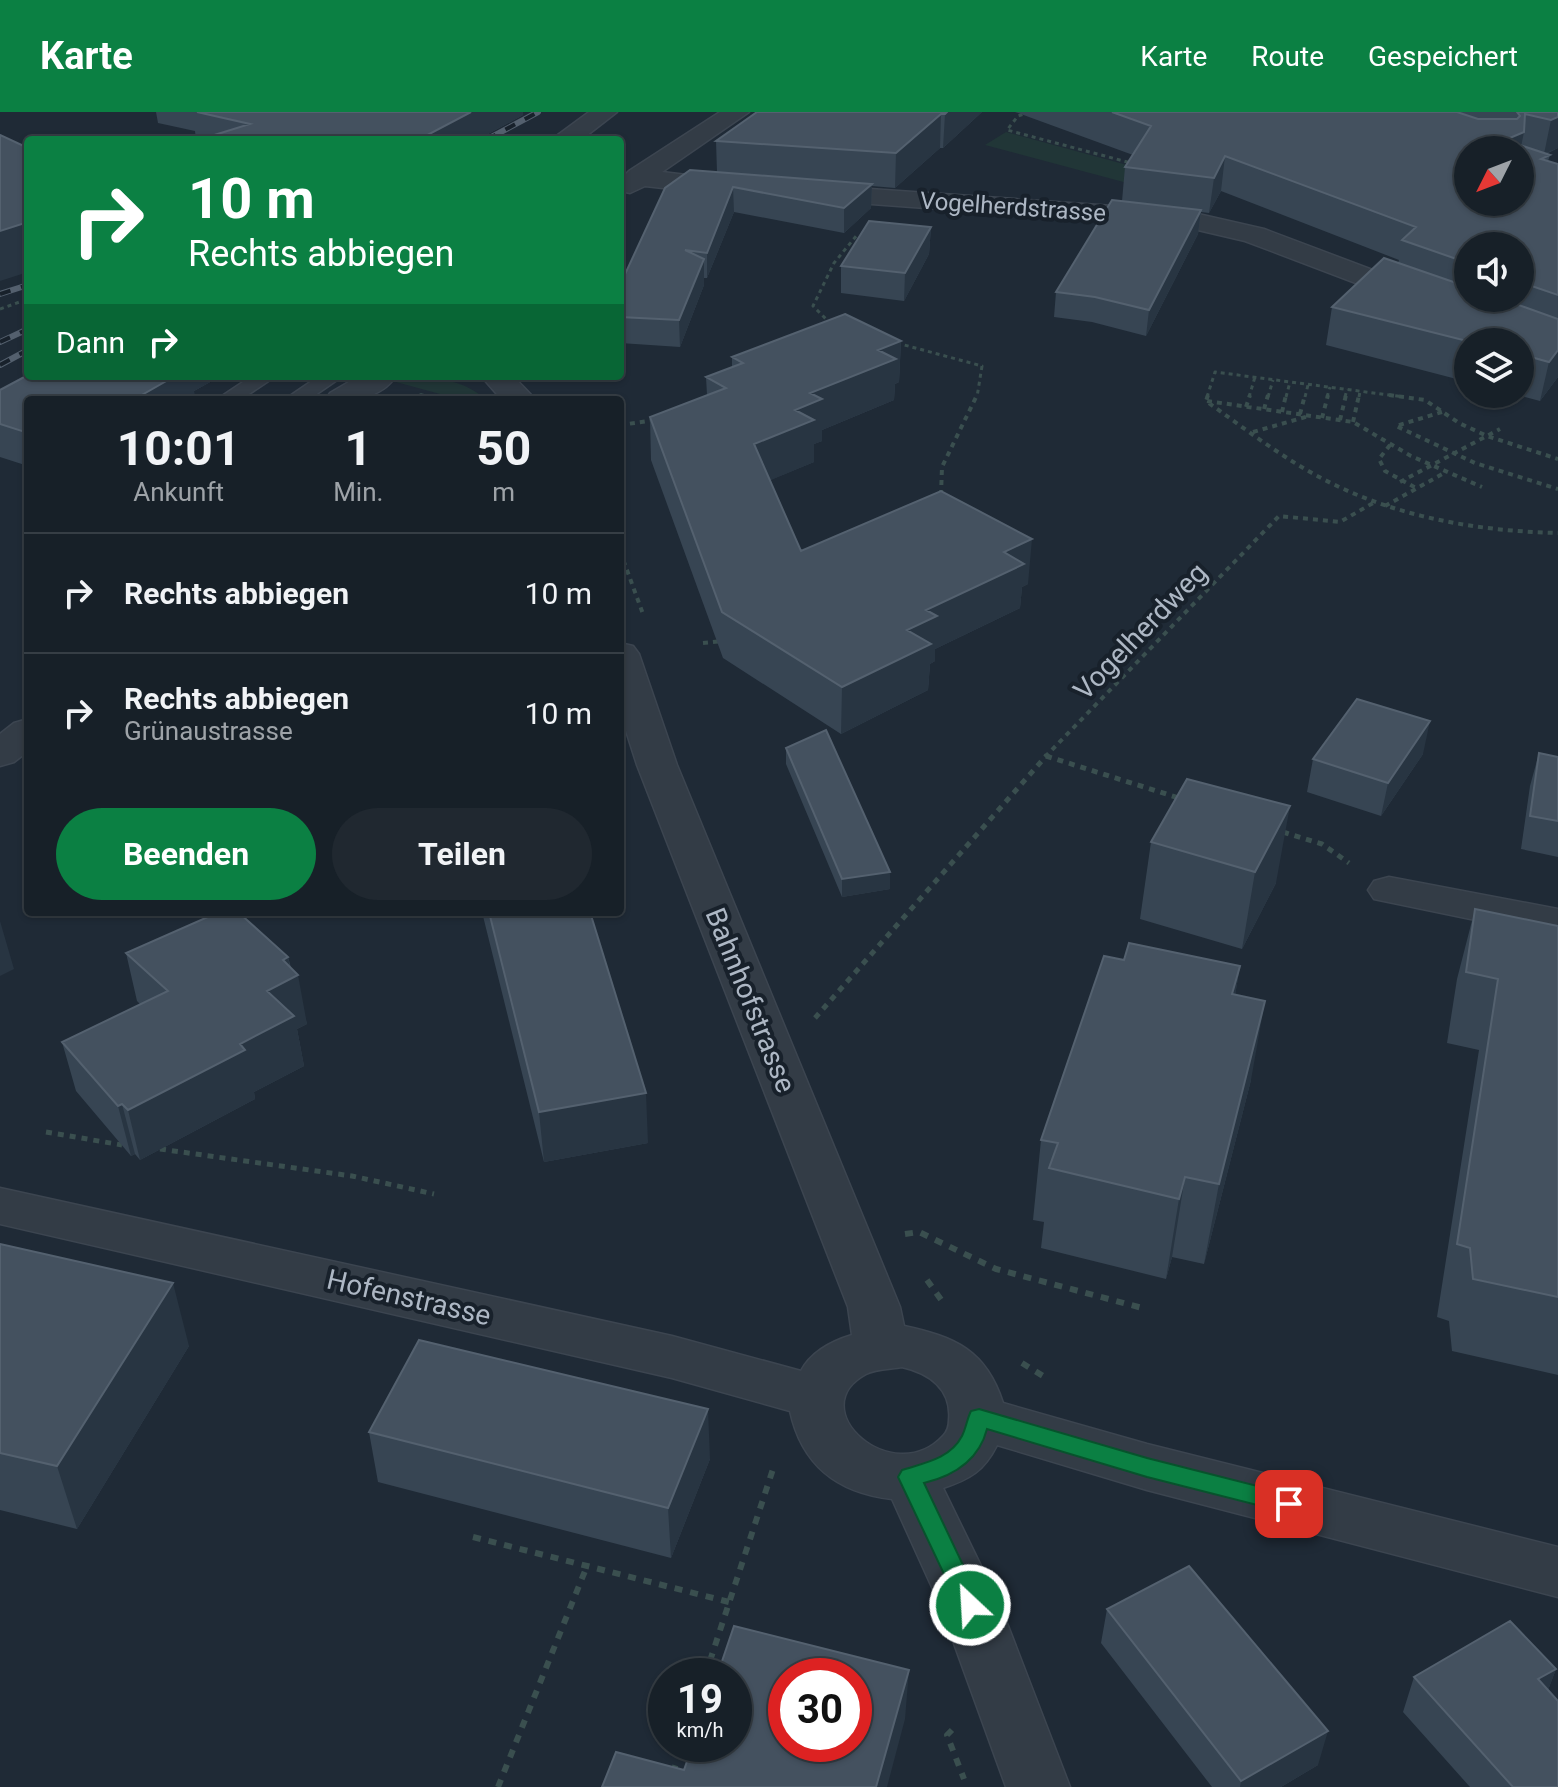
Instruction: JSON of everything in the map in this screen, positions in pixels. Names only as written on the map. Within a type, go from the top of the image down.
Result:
[{"type":"street","points":[[570,136],[605,112]]},
{"type":"street","points":[[629,186],[737,112]]},
{"type":"street","name":"Vogelherdstrasse","points":[[629,186],[771,190],[1185,219],[1224,226],[1439,304]]},
{"type":"street","points":[[348,396],[374,380]]},
{"type":"street","points":[[500,380],[516,396]]},
{"type":"street","name":"Bahnhofstrasse","points":[[624,666],[657,765],[874,1307],[881,1347]]},
{"type":"street","points":[[0,754],[24,734]]},
{"type":"street","points":[[1389,890],[1558,923]]},
{"type":"street","name":"Hofenstrasse","points":[[0,1206],[672,1357],[816,1397]]},
{"type":"street","points":[[902,1346],[926,1351],[966,1378],[976,1397],[979,1418],[973,1439],[959,1457],[937,1470],[910,1477],[884,1476],[858,1469],[838,1455],[822,1437],[815,1417],[816,1397],[824,1379],[837,1364],[855,1354],[881,1347],[902,1346]]},
{"type":"street","points":[[979,1418],[1147,1467],[1558,1572]]},
{"type":"street","points":[[910,1477],[970,1605],[1038,1787]]},
{"type":"lane","points":[[233,396],[259,380]]},
{"type":"lane","points":[[300,396],[326,380]]},
{"type":"path","points":[[1030,112],[1018,116],[1007,130],[1147,168],[1134,189],[1112,213]]},
{"type":"path","points":[[837,330],[813,306],[834,263],[888,198]]},
{"type":"path","points":[[0,309],[24,300]]},
{"type":"path","points":[[897,344],[957,357],[982,366],[976,401],[942,467],[939,493],[949,505]]},
{"type":"path","points":[[1206,401],[1215,372],[1425,400],[1487,436],[1558,459]]},
{"type":"path","points":[[1246,407],[1255,377]]},
{"type":"path","points":[[1264,409],[1273,380]]},
{"type":"path","points":[[1282,412],[1291,382]]},
{"type":"path","points":[[1300,414],[1308,384]]},
{"type":"path","points":[[1322,418],[1330,387]]},
{"type":"path","points":[[1340,420],[1347,389]]},
{"type":"path","points":[[1353,422],[1360,391]]},
{"type":"path","points":[[1206,401],[1353,422],[1390,445],[1482,487]]},
{"type":"path","points":[[1206,401],[1321,478],[1373,503],[1471,527],[1519,533],[1558,533]]},
{"type":"path","points":[[1443,412],[1396,426],[1452,455],[1558,489]]},
{"type":"path","points":[[1252,433],[1310,416]]},
{"type":"path","points":[[624,424],[660,420]]},
{"type":"path","points":[[1400,482],[1500,429]]},
{"type":"path","points":[[1390,445],[1379,459],[1385,471],[1400,482],[1417,488]]},
{"type":"path","points":[[1384,506],[1447,472]]},
{"type":"path","name":"Vogelherdweg","points":[[807,1028],[1046,756],[1279,516],[1340,522],[1373,503]]},
{"type":"path","points":[[703,643],[731,640]]},
{"type":"path","points":[[1046,756],[1191,803]]},
{"type":"path","points":[[1278,830],[1322,844],[1389,890]]},
{"type":"path","points":[[46,1132],[122,1145]]},
{"type":"path","points":[[160,1149],[352,1176],[434,1194]]},
{"type":"path","points":[[895,1235],[919,1232],[996,1269],[1146,1309]]},
{"type":"path","points":[[711,1658],[774,1466]]},
{"type":"path","points":[[473,1537],[729,1602]]},
{"type":"path","points":[[498,1787],[587,1566]]},
{"type":"path","points":[[947,1735],[967,1787]]},
{"type":"path","points":[[670,1781],[676,1762]]},
{"type":"green space","points":[[1006,132],[1142,169],[1131,184],[985,145]]},
{"type":"green space","points":[[451,381],[481,396],[447,396],[396,382]]},
{"type":"building","points":[[197,112],[471,112],[426,136],[211,136],[250,124]]},
{"type":"building","points":[[757,112],[947,112],[896,153],[716,141]]},
{"type":"building","points":[[1112,112],[1457,112],[1478,119],[1517,119],[1520,116],[1517,112],[1558,112],[1558,117],[1551,120],[1525,114],[1524,132],[1514,136],[1454,136],[1454,216],[1534,216],[1534,150],[1550,155],[1541,159],[1558,164],[1558,295],[1534,287],[1534,232],[1454,232],[1454,258],[1402,240],[1416,227],[1225,156],[1214,178],[1125,167],[1151,126]]},
{"type":"building","points":[[0,135],[24,146],[24,223],[0,231]]},
{"type":"building","points":[[690,170],[872,184],[844,208],[733,187],[707,253],[685,250],[704,259],[679,320],[624,317],[624,276],[665,188]]},
{"type":"building","points":[[1112,200],[1201,210],[1149,310],[1095,297],[1056,292]]},
{"type":"building","points":[[869,221],[931,227],[905,273],[841,266]]},
{"type":"building","points":[[1384,258],[1454,282],[1454,312],[1534,310],[1558,319],[1558,350],[1549,362],[1534,358],[1534,328],[1454,328],[1454,338],[1332,307]]},
{"type":"building","points":[[845,314],[901,341],[878,350],[896,359],[810,393],[822,399],[795,410],[814,420],[754,444],[801,551],[941,491],[1032,539],[1004,552],[1024,564],[926,610],[937,616],[907,630],[931,644],[842,687],[722,612],[650,417],[726,388],[706,377],[743,363],[732,357]]},
{"type":"building","points":[[24,377],[24,380],[168,380],[140,396],[24,396],[24,432],[0,424],[0,390]]},
{"type":"building","points":[[1357,699],[1430,721],[1388,783],[1313,759]]},
{"type":"building","points":[[826,730],[890,872],[842,879],[786,748]]},
{"type":"building","points":[[1539,753],[1558,757],[1558,821],[1530,816]]},
{"type":"building","points":[[1187,779],[1290,806],[1255,872],[1151,842]]},
{"type":"building","points":[[1475,909],[1558,926],[1558,1297],[1473,1279],[1470,1248],[1457,1244],[1498,979],[1466,972]]},
{"type":"building","points":[[210,916],[242,916],[288,957],[283,960],[298,975],[267,991],[294,1016],[240,1044],[245,1050],[128,1110],[122,1104],[118,1106],[62,1042],[168,991],[126,953]]},
{"type":"building","points":[[490,916],[591,916],[646,1093],[539,1112]]},
{"type":"building","points":[[1129,943],[1240,966],[1232,994],[1265,1001],[1219,1184],[1185,1177],[1179,1199],[1049,1168],[1058,1143],[1041,1140],[1104,956],[1124,960]]},
{"type":"building","points":[[0,1244],[173,1283],[57,1466],[0,1453]]},
{"type":"building","points":[[419,1340],[708,1409],[668,1508],[369,1432]]},
{"type":"building","points":[[1189,1566],[1328,1731],[1241,1781],[1107,1609]]},
{"type":"building","points":[[1510,1621],[1556,1669],[1538,1679],[1558,1701],[1558,1787],[1513,1787],[1414,1677]]},
{"type":"building","points":[[734,1626],[861,1658],[768,1658],[768,1762],[872,1762],[872,1661],[909,1670],[876,1787],[602,1787],[616,1752],[684,1770],[687,1762],[752,1762],[752,1658],[723,1658]]},
{"type":"railway","points":[[493,136],[538,112]]},
{"type":"railway","points":[[0,294],[24,286]]},
{"type":"railway","points":[[0,342],[24,331]]},
{"type":"railway","points":[[0,365],[24,352]]},
{"type":"route","points":[[970,1605],[910,1477],[937,1470],[959,1457],[973,1439],[979,1418],[1289,1504]]}]
